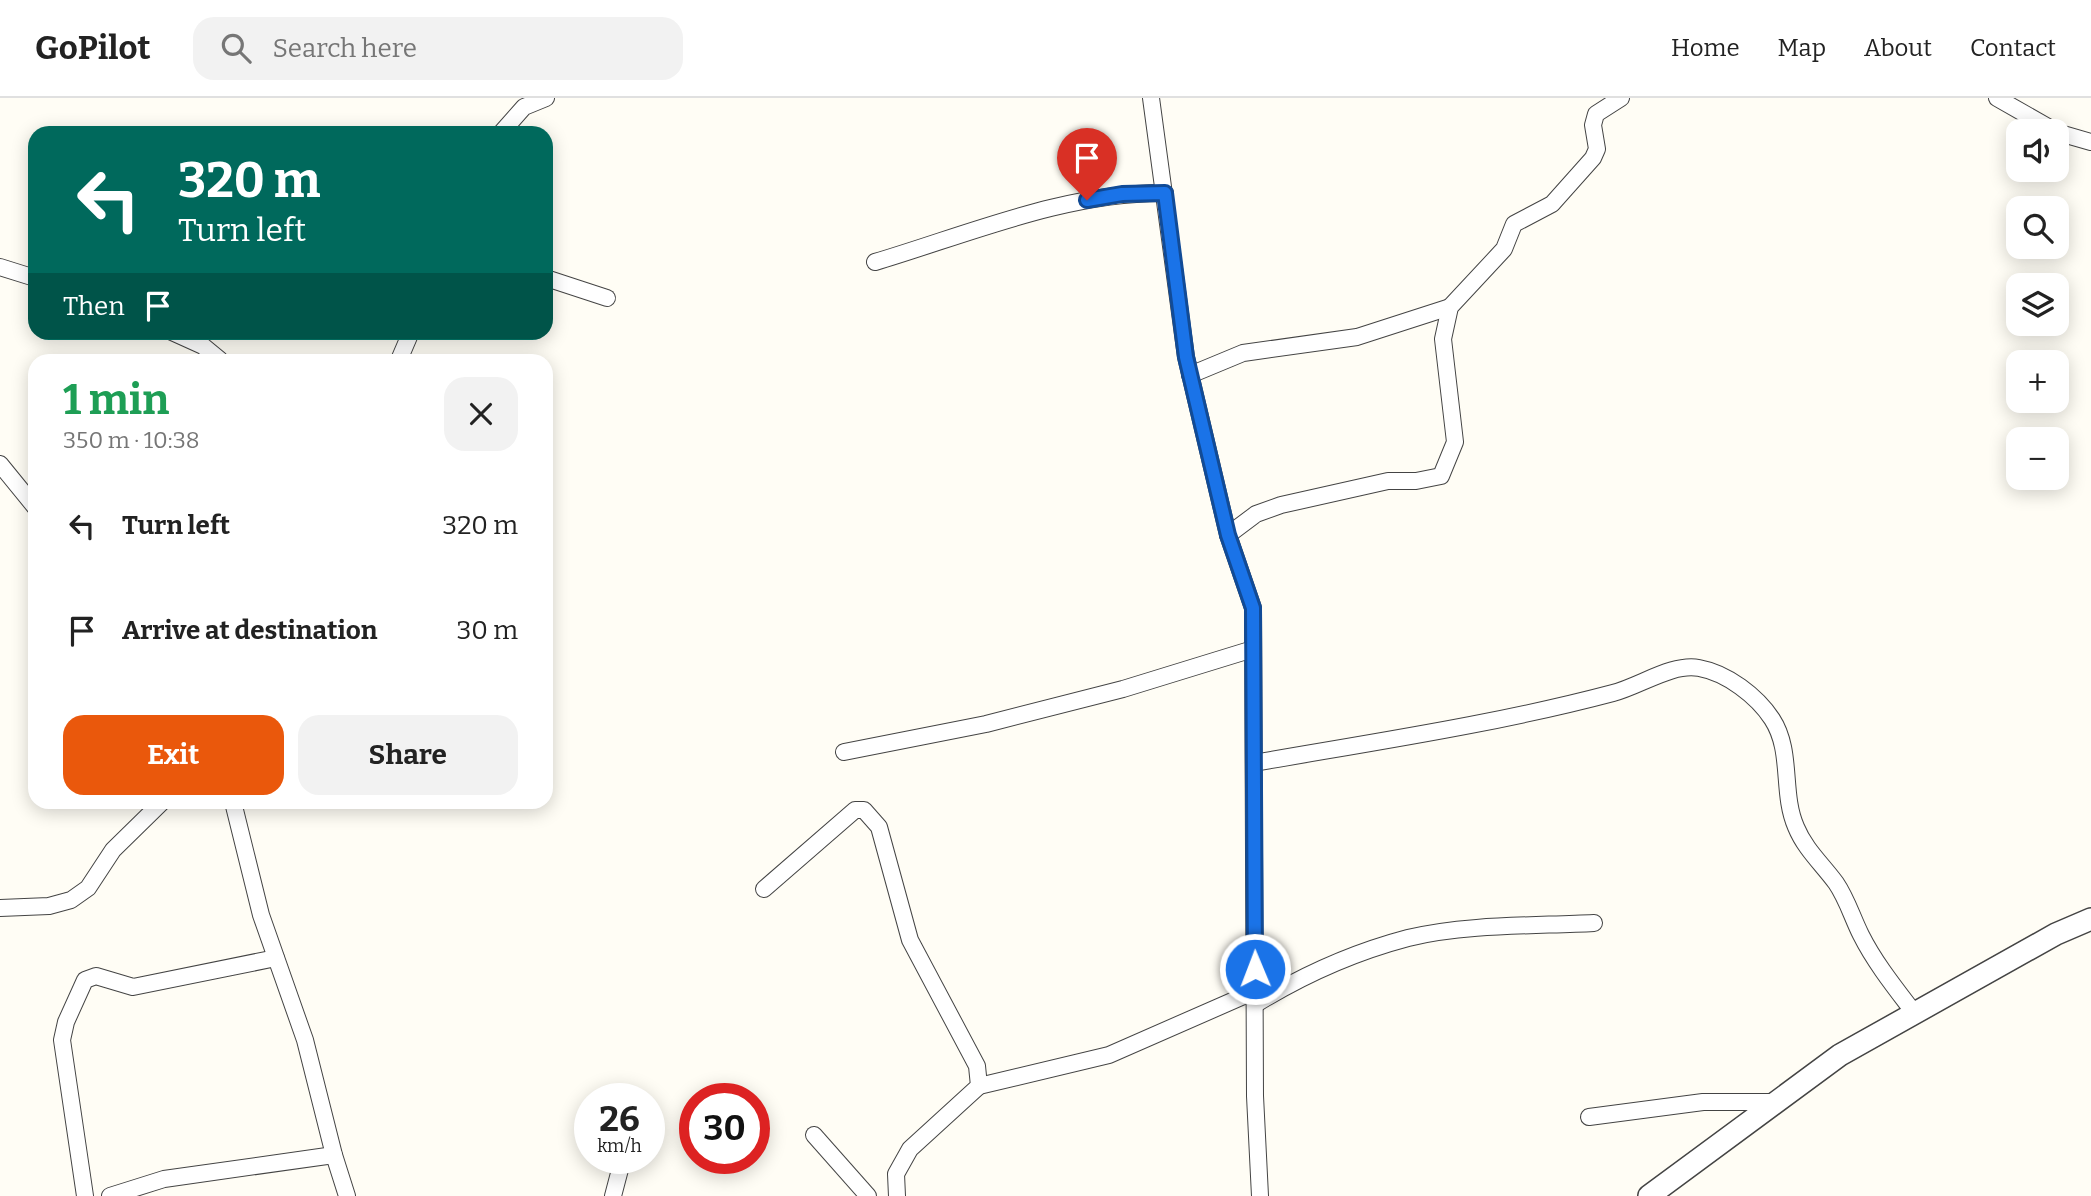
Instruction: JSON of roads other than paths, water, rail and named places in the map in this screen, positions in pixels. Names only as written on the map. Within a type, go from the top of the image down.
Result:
[{"type":"street","points":[[507,126],[524,107],[546,98]]},
{"type":"street","points":[[1151,98],[1190,375],[1228,535],[1253,608],[1255,1096],[1261,1196]]},
{"type":"street","points":[[1190,375],[1244,353],[1357,337],[1450,307],[1499,255],[1514,225],[1552,204],[1588,164],[1597,149],[1593,125],[1596,114],[1621,98]]},
{"type":"street","points":[[1997,98],[2033,119]]},
{"type":"street","points":[[2069,136],[2091,142]]},
{"type":"street","points":[[875,262],[1069,203],[1122,194],[1165,193]]},
{"type":"street","points":[[0,267],[28,276]]},
{"type":"street","points":[[553,280],[607,298]]},
{"type":"street","points":[[1228,535],[1256,514],[1281,505],[1388,481],[1416,481],[1441,476],[1455,442],[1443,339],[1450,307]]},
{"type":"street","points":[[190,340],[213,354]]},
{"type":"street","points":[[0,464],[28,499]]},
{"type":"street","points":[[844,752],[976,727],[1123,689],[1253,649]]},
{"type":"street","points":[[1254,764],[1547,710],[1625,690],[1673,671],[1699,668],[1737,684],[1763,706],[1774,722],[1783,743],[1795,825],[1806,847],[1836,883],[1861,935],[1915,1014]]},
{"type":"street","points":[[0,908],[49,906],[71,900],[88,888],[113,850],[155,809]]},
{"type":"street","points":[[235,809],[261,915],[305,1040],[347,1196]]},
{"type":"street","points":[[764,890],[855,810],[864,810],[873,816],[879,827],[910,940],[976,1066],[978,1086]]},
{"type":"street","points":[[1649,1196],[1772,1102],[1840,1055],[2056,934],[2091,919]]},
{"type":"street","points":[[897,1196],[897,1174],[910,1149],[978,1086],[1109,1055],[1255,998],[1322,968],[1409,938],[1475,930],[1594,923]]},
{"type":"street","points":[[85,1196],[62,1040],[66,1022],[85,980],[96,976],[133,987],[276,958]]},
{"type":"street","points":[[1589,1117],[1703,1102],[1772,1102]]},
{"type":"street","points":[[814,1135],[868,1196]]},
{"type":"street","points":[[110,1196],[164,1179],[334,1155]]},
{"type":"street","points":[[613,1196],[619,1174]]}]
